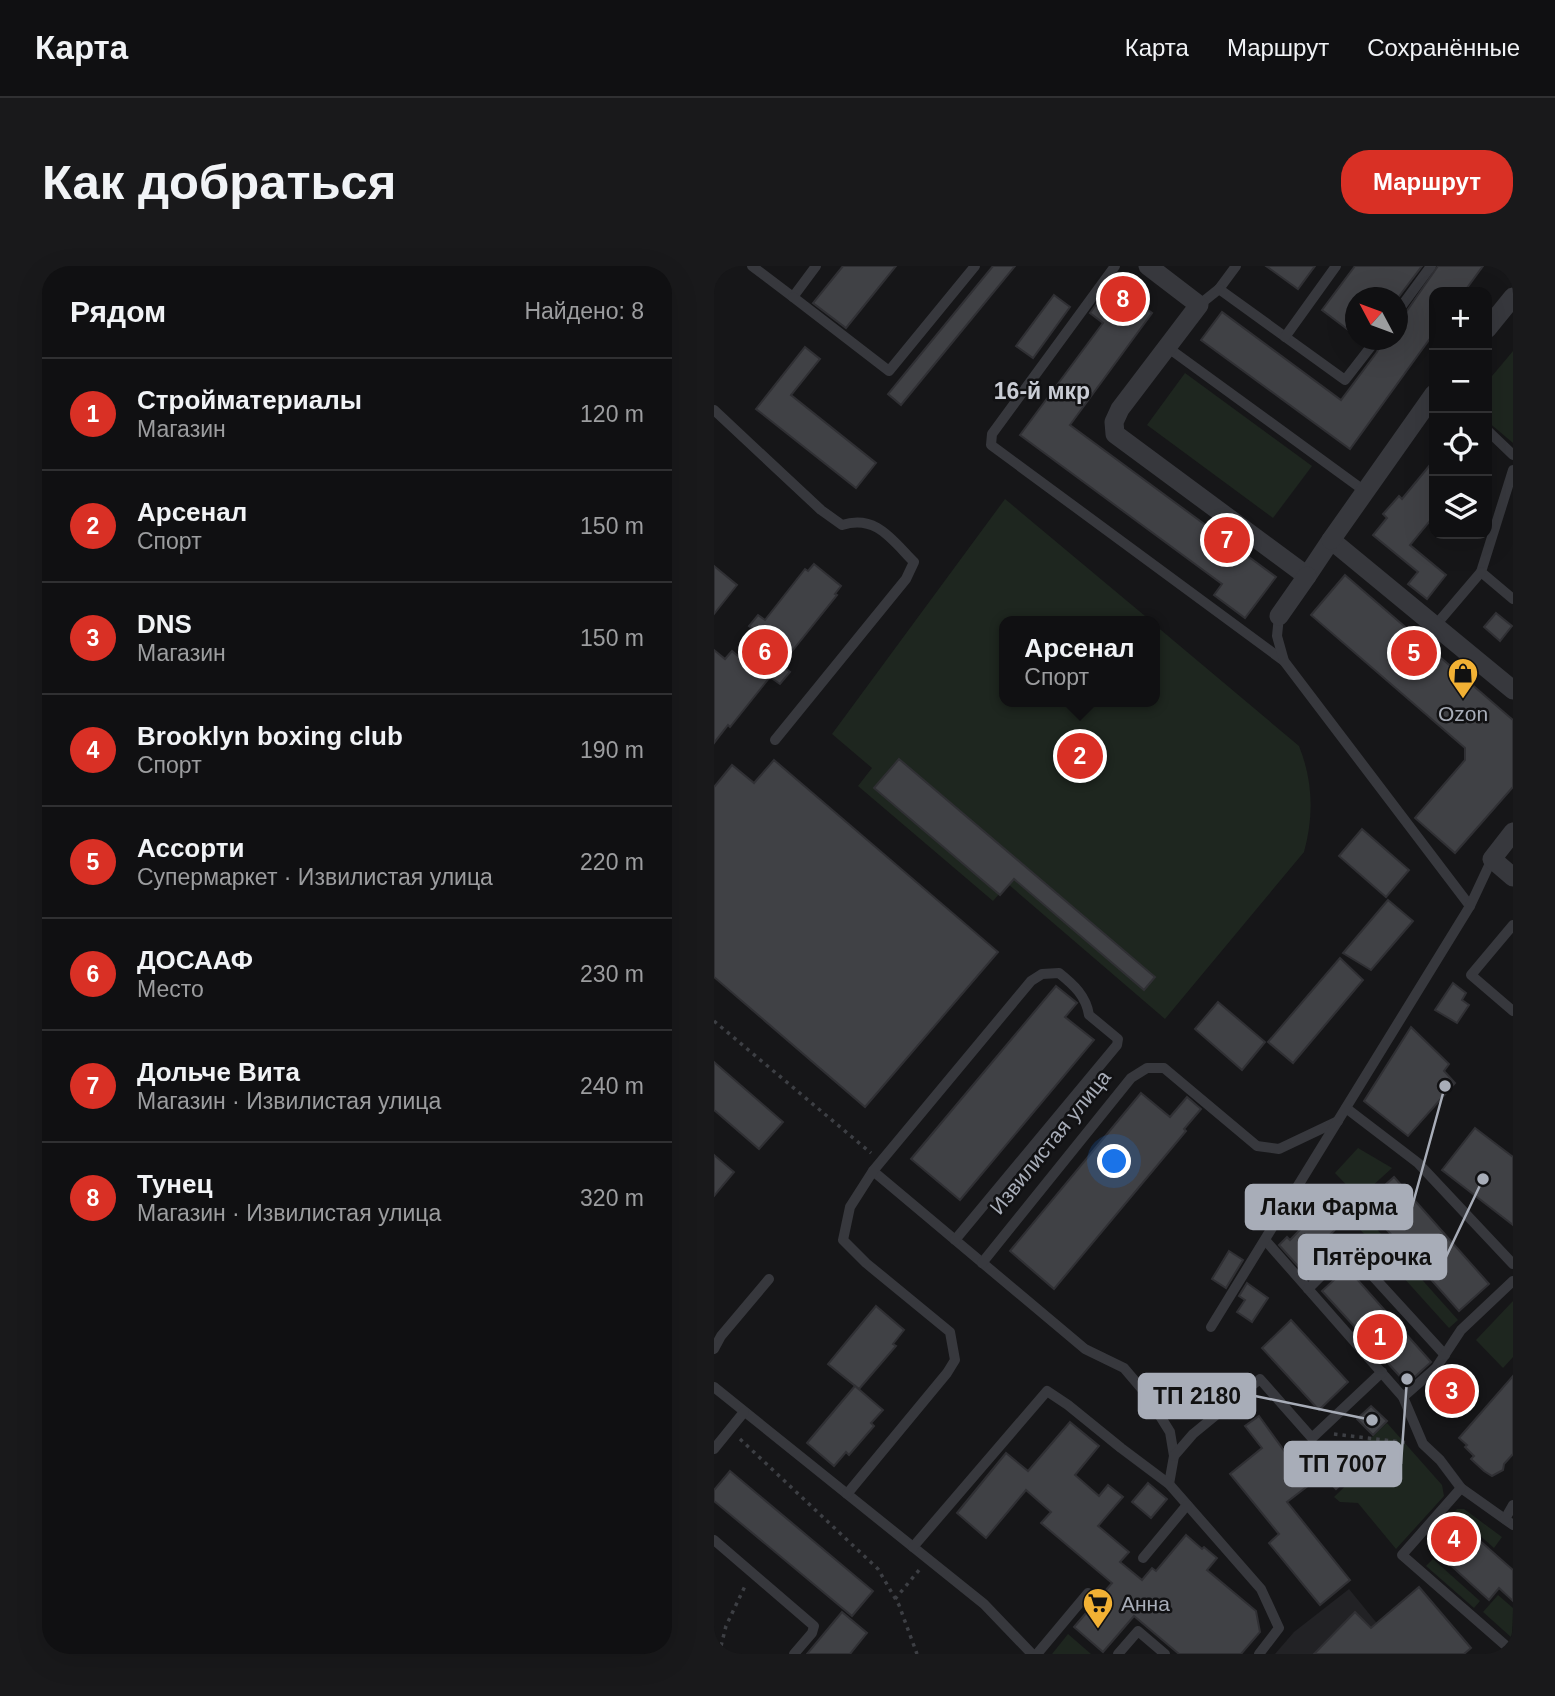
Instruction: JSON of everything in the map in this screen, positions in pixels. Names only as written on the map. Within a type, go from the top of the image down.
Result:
[{"type":"street","points":[[1148,266],[1199,305],[1120,409],[1114,422],[1115,434],[1307,576]]},
{"type":"street","points":[[1492,323],[1513,297]]},
{"type":"street","points":[[1279,616],[1429,401]]},
{"type":"street","points":[[1331,540],[1513,690]]},
{"type":"street","points":[[1513,832],[1492,859],[1513,877]]},
{"type":"lane","points":[[752,266],[889,371],[975,266]]},
{"type":"lane","points":[[793,297],[816,266]]},
{"type":"lane","points":[[1115,266],[992,433],[991,445],[1284,661],[1470,906]]},
{"type":"lane","points":[[1199,305],[1219,289],[1236,266]]},
{"type":"lane","points":[[1285,337],[1336,266]]},
{"type":"lane","points":[[1408,297],[1431,266]]},
{"type":"lane","points":[[1219,289],[1345,380],[1368,350]]},
{"type":"lane","points":[[1167,347],[1366,492]]},
{"type":"lane","points":[[714,410],[821,510],[842,525],[856,520],[877,526],[914,562],[906,579],[775,740]]},
{"type":"lane","points":[[1492,435],[1513,456]]},
{"type":"lane","points":[[1435,626],[1481,572],[1513,470]]},
{"type":"lane","points":[[1481,572],[1513,599]]},
{"type":"lane","points":[[1279,616],[1278,636],[1284,661]]},
{"type":"lane","points":[[1211,1327],[1470,906],[1492,859]]},
{"type":"lane","points":[[1513,925],[1471,975],[1513,1011]]},
{"type":"lane","points":[[847,1494],[955,1360],[950,1332],[866,1263],[843,1240],[850,1207],[881,1161],[1031,981],[1042,974],[1059,974],[1076,988],[1087,1003],[1089,1015],[1118,1039],[1117,1045],[955,1240]]},
{"type":"lane","name":"Извилистая улица","points":[[982,1263],[1131,1078],[1147,1068],[1164,1068],[1257,1146],[1279,1149],[1338,1121]]},
{"type":"lane","points":[[1346,1108],[1418,1163],[1513,1264]]},
{"type":"lane","points":[[873,1171],[1085,1349],[1124,1368],[1147,1395],[1170,1432],[1174,1456],[1169,1484]]},
{"type":"lane","points":[[1266,1241],[1403,1397],[1423,1444],[1440,1460],[1461,1488],[1509,1522],[1513,1505]]},
{"type":"lane","points":[[1308,1289],[1348,1249],[1445,1354]]},
{"type":"lane","points":[[714,1349],[721,1336],[769,1279]]},
{"type":"lane","points":[[1403,1397],[1436,1368],[1461,1330],[1513,1281]]},
{"type":"lane","points":[[1174,1456],[1193,1434],[1260,1380],[1312,1438],[1382,1372]]},
{"type":"lane","points":[[714,1387],[984,1604],[1032,1654]]},
{"type":"lane","points":[[913,1547],[1047,1391],[1169,1484],[1261,1588],[1279,1628],[1259,1654]]},
{"type":"lane","points":[[714,1449],[744,1412]]},
{"type":"lane","points":[[1461,1488],[1402,1555],[1513,1652]]},
{"type":"lane","points":[[1143,1558],[1187,1505]]},
{"type":"lane","points":[[714,1541],[814,1626],[812,1633],[794,1654]]},
{"type":"lane","points":[[1037,1654],[1088,1593]]},
{"type":"lane","points":[[1118,1654],[1138,1631],[1165,1654]]},
{"type":"path","points":[[714,1021],[881,1161]]},
{"type":"path","points":[[730,1429],[878,1569],[895,1599],[917,1654]]},
{"type":"path","points":[[1321,1432],[1423,1444]]},
{"type":"path","points":[[895,1599],[928,1559]]},
{"type":"path","points":[[719,1654],[726,1626],[751,1572]]},
{"type":"shaded area","points":[[1513,351],[1513,443],[1492,425],[1492,376]]},
{"type":"shaded area","points":[[1185,373],[1312,466],[1273,518],[1147,425]]},
{"type":"shaded area","points":[[1005,499],[1145,616],[999,616],[999,707],[1160,707],[1160,629],[1299,746],[1307,772],[1311,812],[1304,852],[1165,1019],[1008,884],[993,901],[858,786],[872,768],[832,734]]},
{"type":"shaded area","points":[[1358,1148],[1392,1168],[1359,1198],[1335,1173]]},
{"type":"shaded area","points":[[1357,1207],[1458,1320],[1449,1328],[1347,1215]]},
{"type":"shaded area","points":[[1513,1301],[1513,1357],[1503,1368],[1476,1340]]},
{"type":"shaded area","points":[[1387,1423],[1442,1485],[1444,1496],[1396,1549],[1358,1503],[1340,1502],[1334,1497],[1368,1464],[1356,1452]]},
{"type":"shaded area","points":[[1457,1509],[1464,1509],[1502,1537],[1494,1548],[1461,1519],[1434,1550],[1427,1543]]},
{"type":"shaded area","points":[[1433,1559],[1480,1601],[1474,1608],[1426,1566]]},
{"type":"shaded area","points":[[1349,1589],[1402,1654],[1275,1654],[1294,1632]]},
{"type":"shaded area","points":[[1498,1595],[1513,1608],[1512,1638],[1483,1612]]},
{"type":"shaded area","points":[[1068,1634],[1091,1654],[1052,1654]]},
{"type":"building","points":[[843,266],[896,266],[846,328],[813,303]]},
{"type":"building","points":[[993,266],[1015,266],[901,405],[888,394]]},
{"type":"building","points":[[1266,266],[1315,266],[1298,289]]},
{"type":"building","points":[[1355,266],[1422,266],[1406,287],[1345,287],[1345,327],[1322,310]]},
{"type":"building","points":[[1438,266],[1483,266],[1468,287],[1429,287],[1429,340],[1350,449],[1201,340],[1222,312],[1341,400],[1378,350],[1408,350],[1408,309]]},
{"type":"building","points":[[1112,283],[1152,313],[1070,425],[1276,577],[1245,618],[1214,595],[1222,584],[1020,435],[1103,323],[1090,313]]},
{"type":"building","points":[[1054,295],[1070,307],[1033,358],[1016,346]]},
{"type":"building","points":[[805,347],[820,359],[791,395],[876,463],[856,488],[756,409]]},
{"type":"building","points":[[1429,466],[1429,522],[1410,545],[1446,575],[1427,599],[1408,584],[1418,572],[1373,535],[1387,518],[1383,514],[1399,496],[1402,499]]},
{"type":"building","points":[[814,564],[841,586],[835,594],[837,595],[781,665],[790,672],[780,684],[770,677],[714,743],[714,650],[725,659],[732,651],[738,656],[758,633],[749,626],[758,615],[765,620],[805,569],[808,571]]},
{"type":"building","points":[[714,566],[737,585],[714,614]]},
{"type":"building","points":[[1345,575],[1513,720],[1513,787],[1455,853],[1415,818],[1465,760],[1465,748],[1311,615]]},
{"type":"building","points":[[1496,613],[1512,626],[1500,641],[1484,627]]},
{"type":"building","points":[[899,759],[1155,977],[1144,990],[1014,879],[1000,895],[874,788]]},
{"type":"building","points":[[774,760],[998,952],[865,1107],[714,977],[714,787],[732,765],[754,783]]},
{"type":"building","points":[[1362,829],[1409,870],[1386,897],[1339,856]]},
{"type":"building","points":[[1388,900],[1413,921],[1371,970],[1343,953]]},
{"type":"building","points":[[1340,958],[1363,980],[1293,1063],[1268,1042]]},
{"type":"building","points":[[1453,983],[1466,993],[1462,1000],[1469,1005],[1457,1023],[1435,1010]]},
{"type":"building","points":[[1056,986],[1077,1003],[1065,1017],[1094,1040],[960,1200],[911,1159]]},
{"type":"building","points":[[1218,1002],[1265,1042],[1242,1070],[1195,1029]]},
{"type":"building","points":[[1411,1027],[1449,1064],[1444,1071],[1455,1083],[1408,1136],[1364,1101]]},
{"type":"building","points":[[714,1062],[783,1122],[759,1149],[714,1110]]},
{"type":"building","points":[[1141,1093],[1170,1117],[1187,1097],[1201,1109],[1184,1129],[1186,1131],[1054,1289],[1010,1251]]},
{"type":"building","points":[[1475,1128],[1513,1157],[1513,1225],[1442,1170]]},
{"type":"building","points":[[714,1155],[734,1172],[714,1196]]},
{"type":"building","points":[[1394,1177],[1489,1284],[1459,1311],[1364,1204]]},
{"type":"building","points":[[1327,1202],[1345,1219],[1308,1258],[1314,1264],[1305,1274],[1279,1245],[1287,1237],[1290,1240]]},
{"type":"building","points":[[1229,1251],[1243,1260],[1226,1288],[1212,1279]]},
{"type":"building","points":[[1347,1268],[1431,1362],[1407,1384],[1322,1291]]},
{"type":"building","points":[[1247,1283],[1268,1298],[1252,1322],[1237,1312],[1245,1300],[1239,1296]]},
{"type":"building","points":[[876,1306],[904,1330],[893,1344],[896,1346],[859,1389],[828,1364]]},
{"type":"building","points":[[1291,1320],[1348,1382],[1319,1410],[1262,1348]]},
{"type":"building","points":[[1513,1376],[1513,1454],[1504,1464],[1503,1470],[1492,1476],[1471,1459],[1474,1456],[1459,1438]]},
{"type":"building","points":[[855,1386],[883,1410],[871,1423],[874,1426],[849,1455],[846,1452],[834,1466],[807,1443]]},
{"type":"building","points":[[1371,1406],[1387,1421],[1373,1435],[1357,1419]]},
{"type":"building","points":[[1259,1416],[1309,1485],[1287,1502],[1350,1580],[1320,1605],[1269,1543],[1279,1534],[1230,1474],[1262,1448],[1245,1426]]},
{"type":"building","points":[[1070,1422],[1099,1446],[1075,1475],[1099,1496],[1108,1485],[1123,1497],[1098,1526],[1129,1552],[1120,1562],[1142,1580],[1152,1568],[1156,1571],[1186,1535],[1202,1549],[1204,1547],[1217,1558],[1207,1570],[1256,1611],[1260,1632],[1241,1654],[1179,1654],[1134,1616],[1103,1652],[1074,1627],[1112,1583],[1041,1523],[1051,1512],[1026,1490],[986,1538],[957,1513],[1006,1453],[1028,1471]]},
{"type":"building","points":[[1350,1450],[1363,1464],[1336,1489],[1323,1475]]},
{"type":"building","points":[[730,1471],[873,1591],[852,1616],[714,1501],[714,1490]]},
{"type":"building","points":[[1148,1483],[1167,1499],[1151,1518],[1132,1502]]},
{"type":"building","points":[[1461,1524],[1513,1570],[1513,1601],[1499,1588],[1489,1600],[1436,1552]]},
{"type":"building","points":[[1419,1587],[1471,1648],[1464,1654],[1314,1654],[1355,1612],[1371,1628]]},
{"type":"building","points":[[842,1612],[867,1633],[850,1654],[807,1654]]},
{"type":"place","name":"Тунец","points":[[1123,299]]},
{"type":"place","name":"Дольче Вита","points":[[1227,540]]},
{"type":"place","name":"ДОСААФ","points":[[765,652]]},
{"type":"place","name":"Ассорти","points":[[1414,653]]},
{"type":"place","name":"Ozon","points":[[1463,700]]},
{"type":"place","name":"Арсенал","points":[[1080,756]]},
{"type":"place","name":"Лаки Фарма","points":[[1445,1086]]},
{"type":"place","name":"Пятёрочка","points":[[1483,1179]]},
{"type":"place","name":"Стройматериалы","points":[[1380,1337]]},
{"type":"place","name":"ТП 7007","points":[[1407,1379]]},
{"type":"place","name":"DNS","points":[[1452,1391]]},
{"type":"place","name":"ТП 2180","points":[[1372,1420]]},
{"type":"place","name":"Brooklyn boxing club","points":[[1454,1539]]},
{"type":"place","name":"Анна","points":[[1098,1630]]},
{"type":"district","name":"16-й мкр","points":[[1042,391]]}]
